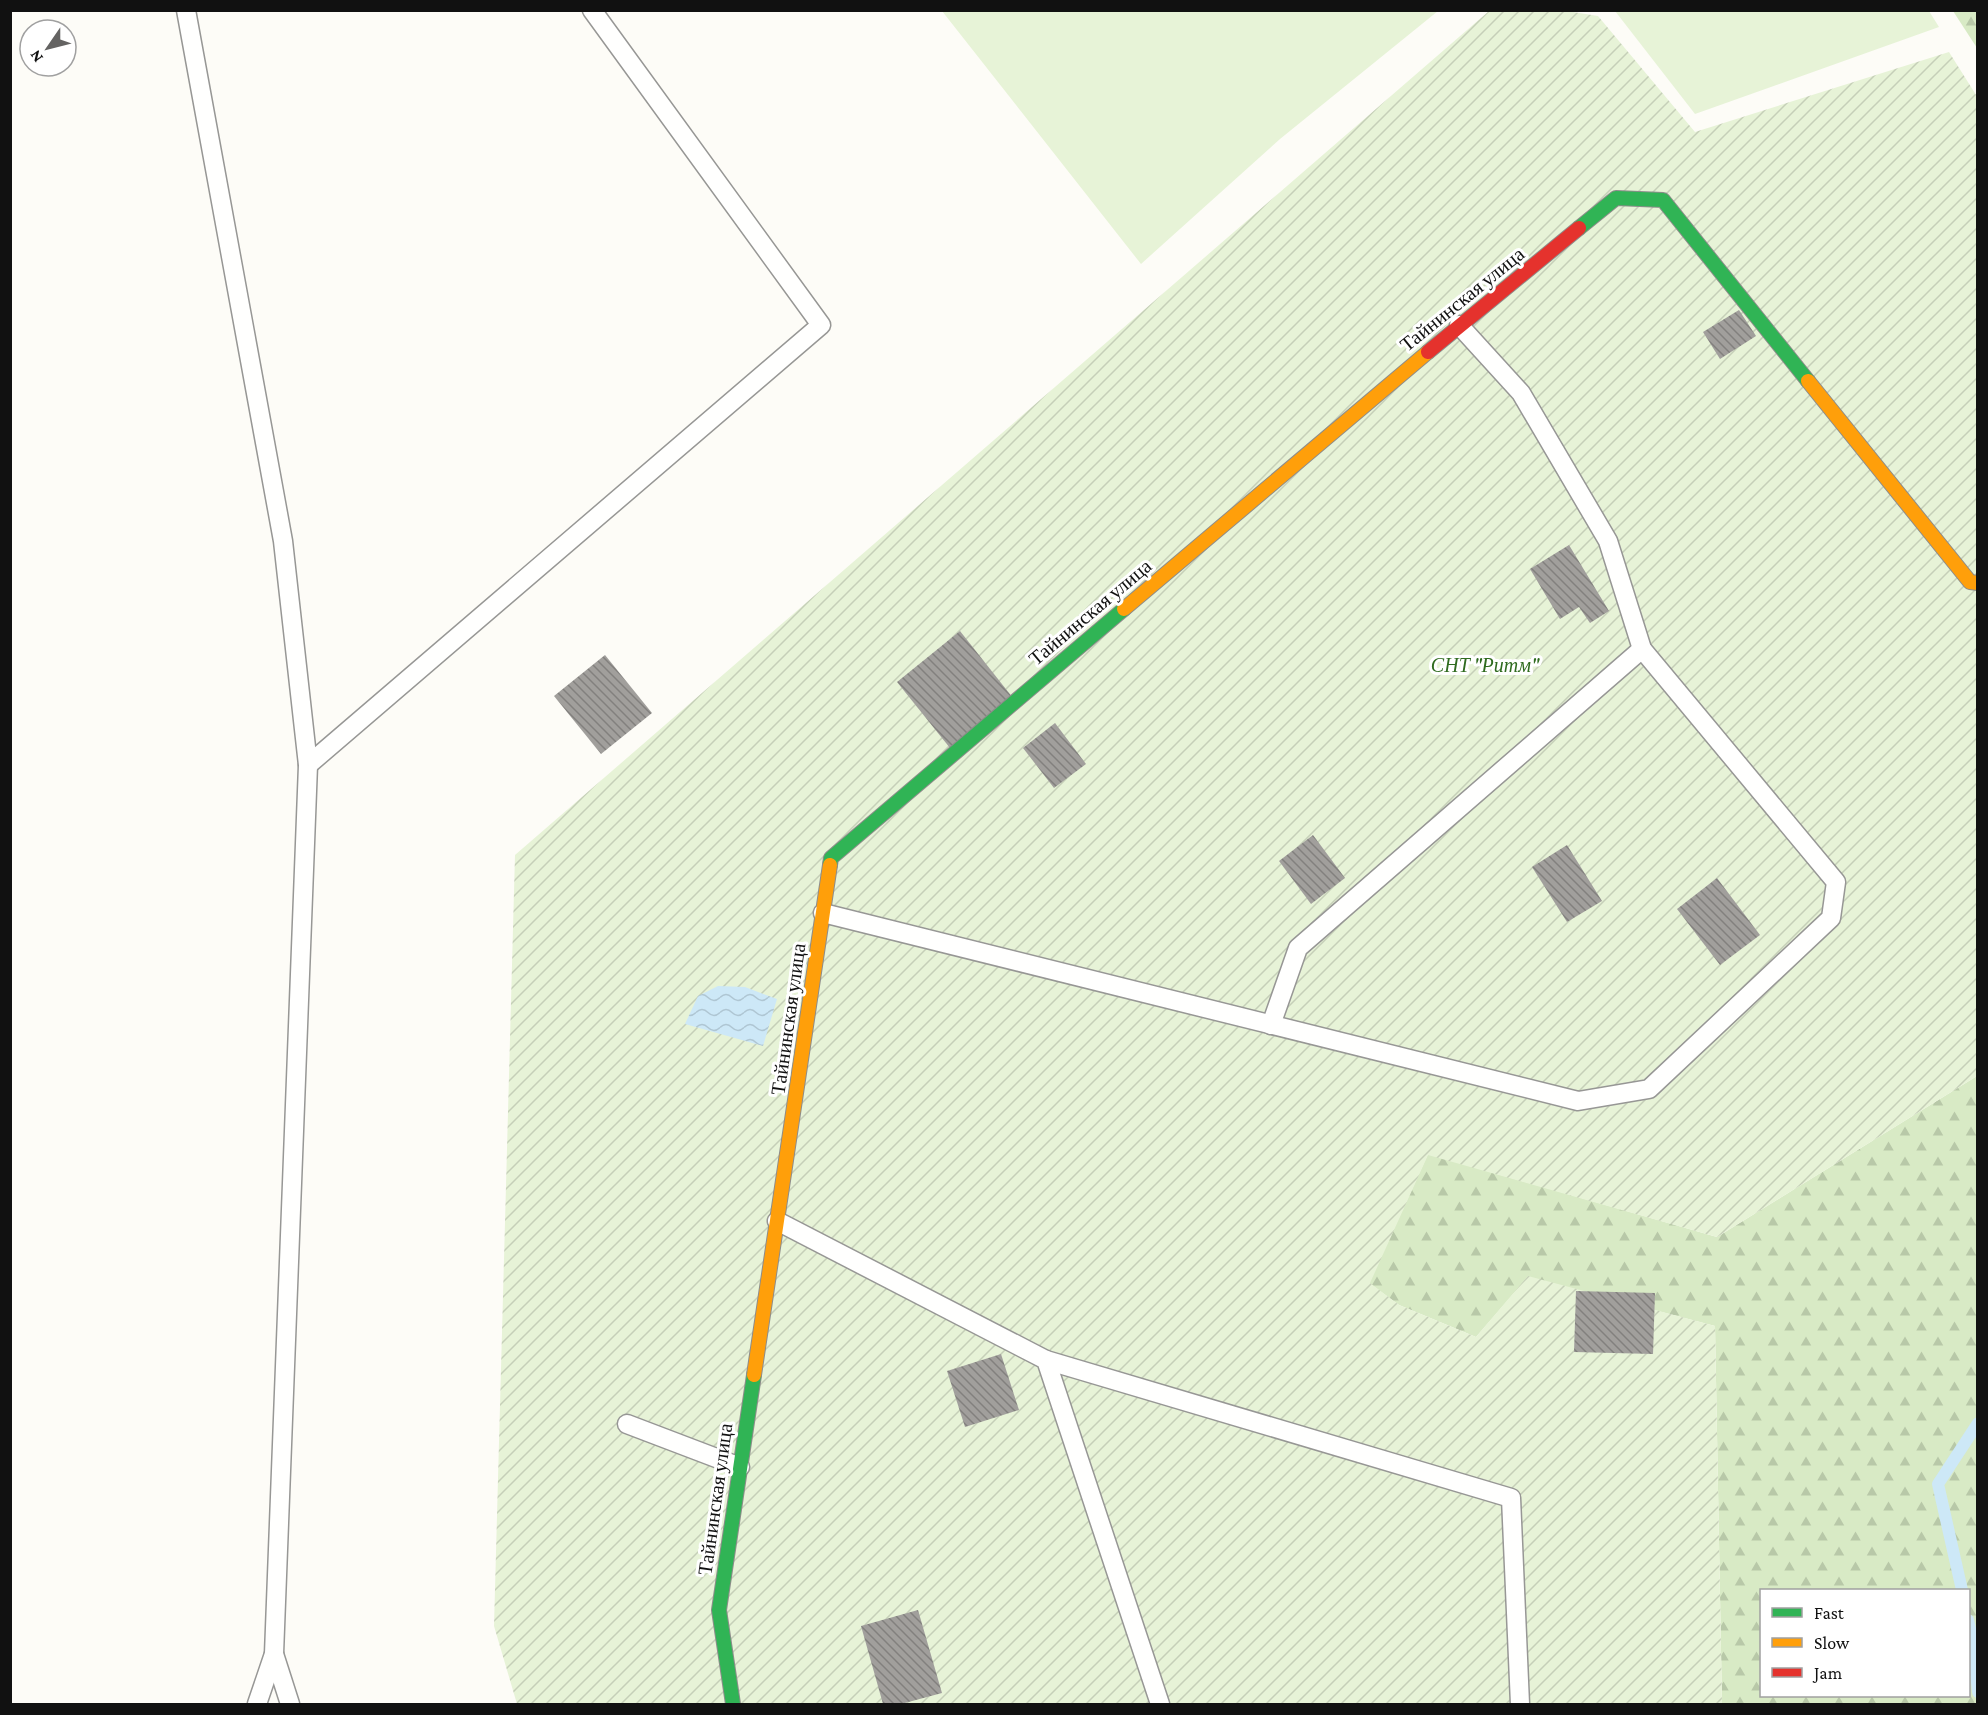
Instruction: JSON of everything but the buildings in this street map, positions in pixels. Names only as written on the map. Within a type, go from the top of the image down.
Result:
[{"type":"street","name":"Тайнинская улица","points":[[733,1704],[718,1610],[831,858],[1459,325],[1616,198],[1663,200],[1970,582],[1977,583]]},
{"type":"lane","points":[[186,10],[283,541],[308,765],[274,1654],[257,1704]]},
{"type":"lane","points":[[308,765],[821,325],[592,10]]},
{"type":"lane","points":[[823,913],[1578,1101],[1649,1089],[1831,918],[1836,882],[1642,649],[1608,542],[1521,393],[1459,325]]},
{"type":"lane","points":[[1271,1024],[1298,948],[1642,649]]},
{"type":"lane","points":[[777,1221],[1046,1360],[1511,1498],[1520,1704]]},
{"type":"lane","points":[[1046,1360],[1160,1704]]},
{"type":"lane","points":[[627,1424],[740,1467]]},
{"type":"lane","points":[[274,1654],[290,1704]]},
{"type":"green space","points":[[942,11],[1438,11],[1280,139],[1141,264]]},
{"type":"green space","name":"СНТ \"Ритм\"","points":[[1489,11],[1567,11],[1598,16],[1695,132],[1949,52],[1978,98],[1977,1076],[1717,1237],[1428,1155],[1370,1283],[1399,1305],[1476,1337],[1528,1276],[1715,1326],[1722,1704],[517,1704],[494,1626],[515,855]]},
{"type":"green space","points":[[1615,11],[1929,11],[1939,27],[1695,114]]},
{"type":"green space","points":[[1953,11],[1977,11],[1977,48]]},
{"type":"green space","points":[[1977,1076],[1977,1704],[1722,1704],[1715,1326],[1528,1277],[1476,1337],[1399,1305],[1369,1283],[1428,1154],[1717,1237]]},
{"type":"water","points":[[718,986],[745,987],[777,999],[763,1046],[685,1024],[698,996]]},
{"type":"waterway","points":[[1962,1589],[1938,1484],[1978,1423]]},
{"type":"waterway","points":[[1970,1629],[1978,1692]]},
{"type":"traffic: fast","points":[[1579,228],[1616,198],[1663,200],[1808,381]]},
{"type":"traffic: fast","points":[[830,865],[831,858],[1124,609]]},
{"type":"traffic: fast","points":[[733,1704],[719,1610],[754,1375]]},
{"type":"traffic: slow","points":[[1124,609],[1428,352]]},
{"type":"traffic: slow","points":[[1808,381],[1970,582],[1978,583]]},
{"type":"traffic: slow","points":[[754,1375],[830,865]]},
{"type":"traffic: jam","points":[[1428,352],[1579,228]]}]
